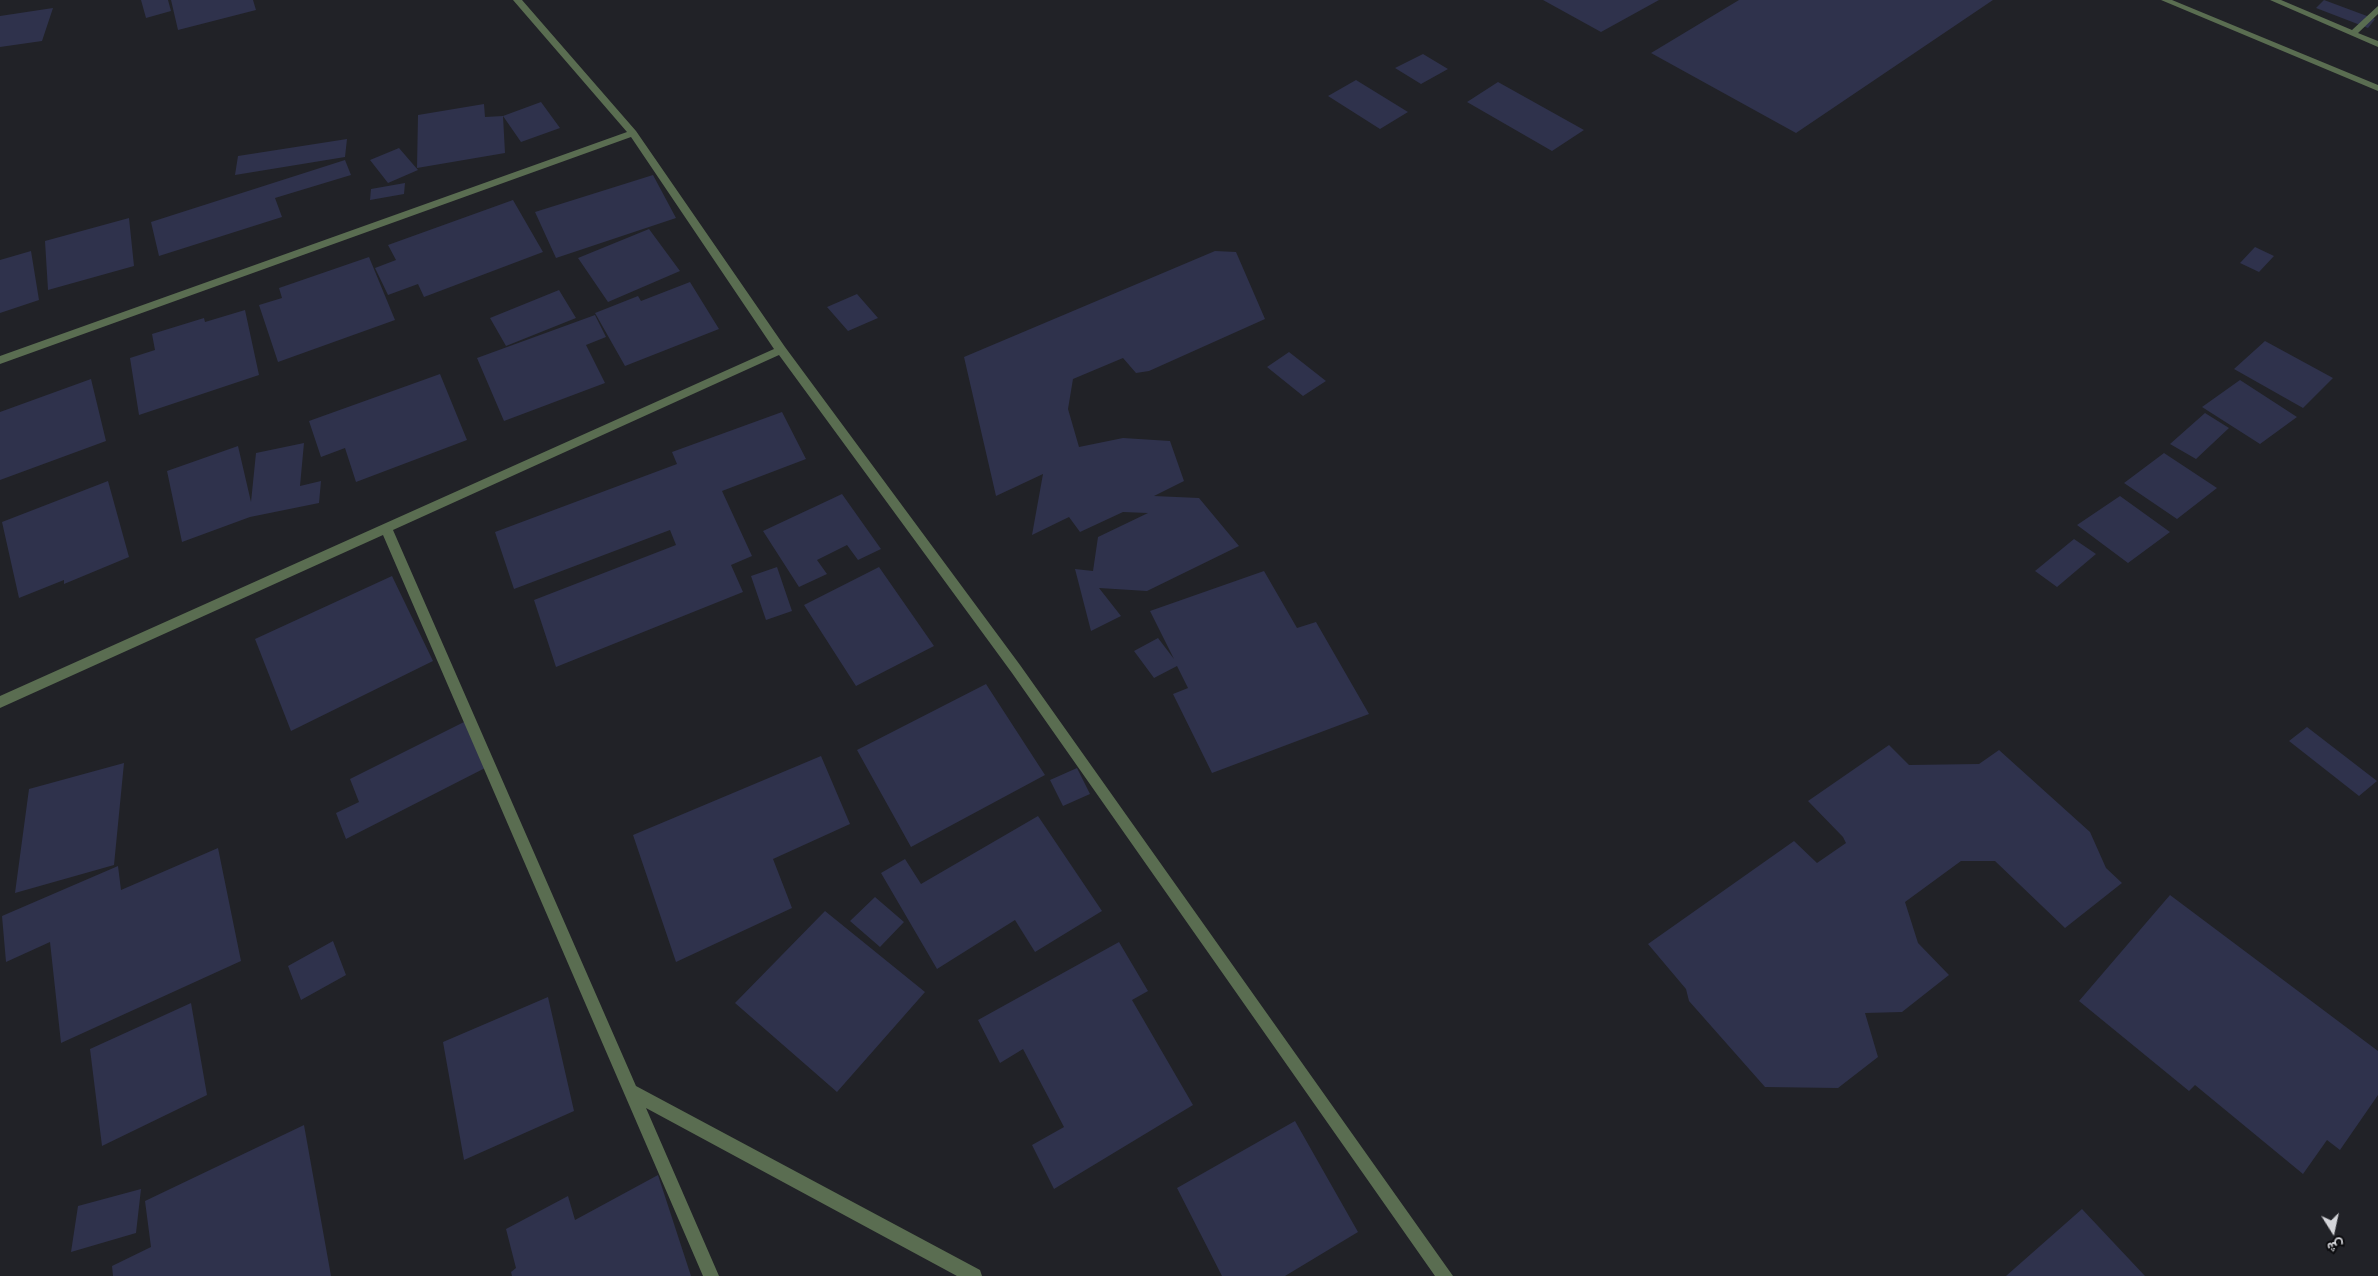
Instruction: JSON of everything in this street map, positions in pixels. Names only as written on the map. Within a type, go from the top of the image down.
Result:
[{"type":"street","points":[[517,0],[633,133],[781,350],[1016,669],[1445,1276]]},
{"type":"street","points":[[2165,0],[2378,88]]},
{"type":"street","points":[[2274,0],[2378,44]]},
{"type":"street","points":[[2354,33],[2378,9]]},
{"type":"street","points":[[0,360],[633,133]]},
{"type":"street","points":[[0,702],[781,350]]},
{"type":"street","points":[[386,528],[711,1276]]},
{"type":"street","points":[[630,1090],[974,1276]]},
{"type":"building","points":[[141,0],[168,0],[171,11],[146,18]]},
{"type":"building","points":[[171,0],[253,0],[256,10],[178,30]]},
{"type":"building","points":[[1543,0],[1659,0],[1601,32]]},
{"type":"building","points":[[1739,0],[1993,0],[1796,133],[1651,53]]},
{"type":"building","points":[[2324,0],[2375,19],[2368,28],[2316,8]]},
{"type":"building","points":[[53,8],[42,41],[0,47],[0,16]]},
{"type":"building","points":[[1423,54],[1448,69],[1421,84],[1395,68]]},
{"type":"building","points":[[1356,80],[1408,112],[1380,129],[1328,96]]},
{"type":"building","points":[[1498,82],[1584,130],[1552,151],[1467,102]]},
{"type":"building","points":[[541,102],[560,128],[521,142],[503,116]]},
{"type":"building","points":[[484,104],[485,117],[503,116],[505,153],[417,168],[418,115]]},
{"type":"building","points":[[347,139],[345,157],[235,175],[238,156]]},
{"type":"building","points":[[399,148],[418,170],[388,183],[370,160]]},
{"type":"building","points":[[345,160],[351,175],[275,198],[282,217],[159,256],[151,222]]},
{"type":"building","points":[[653,175],[676,218],[556,258],[535,212]]},
{"type":"building","points":[[405,183],[404,194],[370,200],[371,189]]},
{"type":"building","points":[[513,200],[543,252],[424,297],[418,284],[388,295],[375,268],[396,260],[388,245]]},
{"type":"building","points":[[129,218],[134,266],[48,290],[45,241]]},
{"type":"building","points":[[649,229],[680,271],[608,302],[578,258]]},
{"type":"building","points":[[2255,247],[2274,256],[2259,272],[2240,263]]},
{"type":"building","points":[[31,251],[39,300],[0,313],[0,260]]},
{"type":"building","points":[[1215,251],[1236,252],[1265,319],[1149,371],[1136,373],[1123,358],[1073,379],[1068,409],[1079,447],[1123,438],[1170,441],[1184,481],[1154,496],[1199,498],[1239,546],[1147,591],[1099,588],[1121,616],[1091,631],[1075,569],[1093,571],[1098,537],[1148,513],[1123,512],[1080,532],[1069,517],[1032,535],[1043,474],[996,496],[964,357]]},
{"type":"building","points":[[369,257],[395,320],[278,362],[259,305],[282,298],[279,288]]},
{"type":"building","points":[[690,282],[719,329],[625,366],[595,313],[638,296],[641,301]]},
{"type":"building","points":[[559,290],[576,318],[506,346],[490,318]]},
{"type":"building","points":[[857,294],[878,318],[848,331],[827,307]]},
{"type":"building","points":[[245,310],[259,375],[139,415],[130,358],[155,350],[152,334],[204,318],[205,322]]},
{"type":"building","points":[[595,315],[606,337],[586,345],[605,383],[504,421],[477,358]]},
{"type":"building","points":[[2265,341],[2333,378],[2303,408],[2234,369]]},
{"type":"building","points":[[1289,352],[1326,381],[1303,396],[1267,367]]},
{"type":"building","points":[[440,374],[467,440],[356,482],[345,448],[321,457],[309,421]]},
{"type":"building","points":[[91,379],[106,441],[0,480],[0,412]]},
{"type":"building","points":[[2240,380],[2297,417],[2260,444],[2202,407]]},
{"type":"building","points":[[782,412],[806,459],[722,491],[752,556],[731,565],[743,592],[556,667],[534,600],[676,545],[670,530],[514,589],[495,532],[677,464],[672,452]]},
{"type":"building","points":[[2205,413],[2229,428],[2196,459],[2170,444]]},
{"type":"building","points":[[304,443],[300,486],[321,481],[319,503],[250,517],[182,542],[167,471],[238,446],[251,502],[256,453]]},
{"type":"building","points":[[2164,453],[2217,488],[2177,519],[2124,483]]},
{"type":"building","points":[[108,481],[129,557],[64,584],[64,580],[19,598],[2,522]]},
{"type":"building","points":[[842,494],[881,549],[858,560],[847,545],[817,560],[827,574],[799,587],[763,531]]},
{"type":"building","points":[[2120,496],[2170,532],[2128,563],[2077,525]]},
{"type":"building","points":[[2074,539],[2096,554],[2057,587],[2035,571]]},
{"type":"building","points":[[777,567],[792,611],[766,620],[751,576]]},
{"type":"building","points":[[879,567],[934,646],[856,686],[804,605]]},
{"type":"building","points":[[1264,571],[1297,628],[1316,622],[1369,714],[1212,773],[1173,694],[1188,688],[1177,666],[1154,678],[1134,651],[1158,638],[1174,659],[1150,611]]},
{"type":"building","points":[[392,576],[433,661],[291,731],[255,639]]},
{"type":"building","points":[[986,684],[1045,775],[911,847],[857,750]]},
{"type":"building","points":[[466,721],[487,767],[346,839],[336,813],[359,802],[350,779]]},
{"type":"building","points":[[2307,727],[2377,781],[2359,796],[2289,741]]},
{"type":"building","points":[[1889,745],[1909,765],[1979,764],[1999,750],[2090,832],[2106,868],[2122,883],[2065,928],[1995,861],[1961,861],[1905,902],[1918,943],[1949,975],[1902,1012],[1865,1013],[1878,1057],[1838,1088],[1765,1087],[1689,1001],[1686,989],[1648,944],[1794,841],[1817,863],[1846,843],[1843,837],[1808,801]]},
{"type":"building","points":[[821,756],[850,824],[773,859],[792,908],[676,962],[633,835]]},
{"type":"building","points":[[124,763],[114,865],[15,893],[29,789]]},
{"type":"building","points":[[1077,768],[1090,794],[1063,806],[1050,780]]},
{"type":"building","points":[[1038,816],[1102,911],[1035,952],[1015,920],[937,969],[881,873],[905,859],[921,884]]},
{"type":"building","points":[[218,848],[241,961],[61,1043],[50,942],[6,962],[2,916],[118,866],[121,890]]},
{"type":"building","points":[[2170,895],[2378,1051],[2378,1095],[2340,1150],[2327,1140],[2303,1174],[2195,1085],[2189,1091],[2079,1001]]},
{"type":"building","points":[[875,897],[904,922],[880,947],[850,921]]},
{"type":"building","points":[[825,911],[925,992],[837,1092],[735,1003]]},
{"type":"building","points":[[333,941],[346,975],[301,1000],[288,966]]},
{"type":"building","points":[[1119,942],[1148,991],[1132,1000],[1193,1105],[1054,1189],[1032,1145],[1064,1127],[1023,1049],[1000,1063],[978,1020]]},
{"type":"building","points":[[548,997],[574,1111],[464,1160],[443,1042]]},
{"type":"building","points":[[191,1003],[207,1095],[102,1146],[90,1049]]},
{"type":"building","points":[[1295,1121],[1358,1232],[1285,1276],[1222,1276],[1177,1188]]},
{"type":"building","points":[[304,1125],[331,1276],[113,1276],[112,1266],[151,1247],[145,1201]]},
{"type":"building","points":[[658,1175],[691,1276],[512,1276],[511,1272],[516,1268],[506,1229],[568,1196],[575,1220]]},
{"type":"building","points":[[141,1189],[136,1233],[71,1252],[78,1206]]},
{"type":"building","points":[[2082,1209],[2145,1276],[2006,1276]]}]
